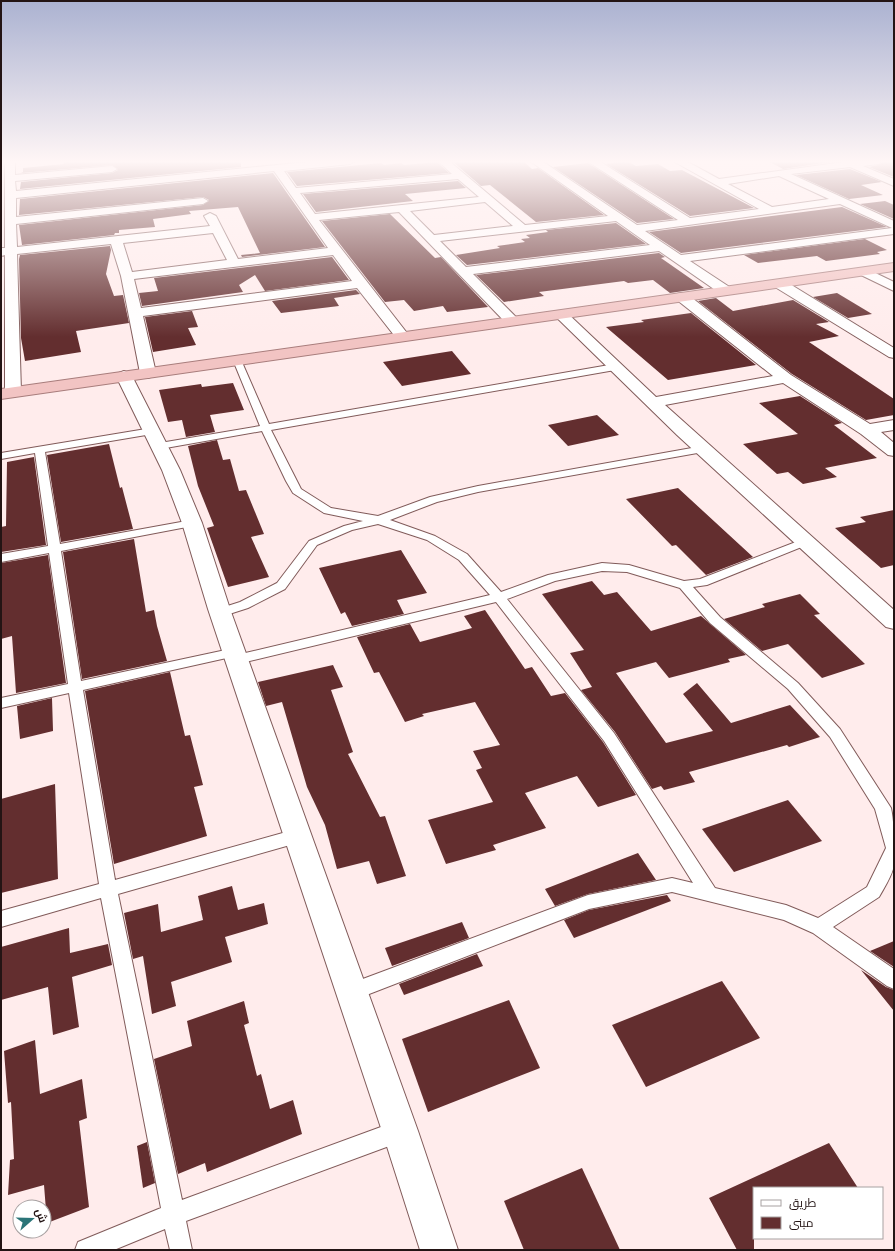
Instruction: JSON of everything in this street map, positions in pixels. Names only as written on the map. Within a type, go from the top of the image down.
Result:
[{"type":"highway","points":[[7,393],[402,336],[894,268]]},
{"type":"street","points":[[7,393],[5,251],[10,221],[26,219]]},
{"type":"street","points":[[212,219],[234,263]]},
{"type":"street","points":[[312,219],[360,284],[402,336]]},
{"type":"street","points":[[412,219],[512,321]]},
{"type":"street","points":[[512,219],[522,228]]},
{"type":"street","points":[[430,239],[605,219]]},
{"type":"street","points":[[620,219],[726,291]]},
{"type":"street","points":[[685,219],[689,222]]},
{"type":"street","points":[[634,229],[709,219]]},
{"type":"street","points":[[881,219],[894,225]]},
{"type":"street","points":[[5,251],[217,229]]},
{"type":"street","points":[[678,259],[894,231]]},
{"type":"street","points":[[116,240],[127,276],[135,313],[136,374],[156,438],[192,524],[220,612],[236,655],[350,992],[400,1131],[439,1250]]},
{"type":"street","points":[[463,271],[660,247]]},
{"type":"street","points":[[127,276],[335,251]]},
{"type":"street","points":[[866,272],[894,287]]},
{"type":"street","points":[[135,313],[360,284]]},
{"type":"street","points":[[780,284],[894,354]]},
{"type":"street","points":[[682,297],[786,378],[867,430],[894,450]]},
{"type":"street","points":[[560,314],[703,449],[894,622]]},
{"type":"street","points":[[653,402],[786,378]]},
{"type":"street","points":[[867,430],[894,425]]},
{"type":"lane","points":[[237,360],[265,427],[291,481],[298,491],[328,511],[379,520],[431,538],[463,557],[499,596],[609,737],[710,895]]},
{"type":"lane","points":[[1,456],[40,450],[265,427],[616,367]]},
{"type":"lane","points":[[220,612],[244,605],[281,586],[314,543],[348,528],[379,520],[434,499],[478,489],[703,449]]},
{"type":"lane","points":[[40,450],[75,687],[108,889],[181,1250]]},
{"type":"lane","points":[[1,558],[192,524]]},
{"type":"lane","points":[[1,703],[236,655],[499,596],[552,578],[602,567],[629,569],[666,581],[684,584],[703,582],[805,542]]},
{"type":"lane","points":[[684,584],[715,620],[798,692],[835,733],[883,808],[894,848],[873,892],[819,927]]},
{"type":"lane","points":[[1,919],[297,836]]},
{"type":"lane","points":[[350,992],[588,902],[672,885],[786,913],[819,927],[894,980]]},
{"type":"lane","points":[[86,1250],[174,1214],[400,1131]]},
{"type":"building","points":[[71,219],[153,219],[155,227],[119,230],[119,233],[115,233],[114,235],[22,245],[19,225]]},
{"type":"building","points":[[244,219],[306,219],[325,247],[242,257],[241,255],[260,253]]},
{"type":"building","points":[[338,219],[396,219],[435,258],[441,257],[488,307],[447,312],[443,306],[414,311],[404,300],[385,302],[322,221]]},
{"type":"building","points":[[533,219],[561,219],[536,222]]},
{"type":"building","points":[[632,219],[670,219],[637,223]]},
{"type":"building","points":[[746,219],[870,219],[887,227],[681,253],[649,232]]},
{"type":"building","points":[[616,223],[646,244],[467,265],[456,255],[500,248],[497,246],[525,242],[521,239],[530,238],[526,235],[548,232],[546,230]]},
{"type":"building","points":[[865,239],[887,250],[877,252],[880,254],[826,261],[817,256],[758,263],[744,255]]},
{"type":"building","points":[[110,246],[111,250],[106,274],[114,296],[123,295],[129,323],[76,331],[81,352],[25,361],[21,338],[20,255]]},
{"type":"building","points":[[659,253],[665,257],[661,258],[704,288],[670,293],[653,280],[628,283],[624,281],[539,292],[544,296],[504,302],[476,275]]},
{"type":"building","points":[[332,257],[349,280],[265,291],[255,275],[239,285],[243,292],[142,306],[139,293],[158,291],[154,278]]},
{"type":"building","points":[[356,290],[360,294],[334,298],[339,306],[281,313],[272,301]]},
{"type":"building","points":[[837,293],[872,314],[848,318],[813,297]]},
{"type":"building","points":[[716,298],[733,311],[793,300],[829,322],[816,324],[839,336],[809,342],[894,399],[894,415],[866,420],[792,374],[698,301]]},
{"type":"building","points":[[192,311],[198,327],[188,328],[196,345],[153,352],[145,317]]},
{"type":"building","points":[[691,313],[756,365],[668,380],[606,327],[644,322],[641,320]]},
{"type":"building","points":[[452,351],[471,374],[402,386],[383,362]]},
{"type":"building","points":[[233,383],[244,410],[210,415],[215,432],[186,437],[182,420],[168,422],[159,390],[201,384],[202,387]]},
{"type":"building","points":[[800,396],[842,423],[834,425],[877,458],[825,468],[837,477],[803,484],[788,472],[777,474],[743,444],[798,434],[759,403]]},
{"type":"building","points":[[597,415],[619,435],[568,446],[548,425]]},
{"type":"building","points":[[217,440],[223,460],[230,459],[239,491],[246,490],[264,534],[251,537],[269,577],[228,587],[207,528],[214,526],[198,486],[188,446]]},
{"type":"building","points":[[109,444],[120,488],[122,487],[133,529],[61,542],[47,455]]},
{"type":"building","points":[[34,457],[46,545],[1,552],[1,527],[6,526],[7,462]]},
{"type":"building","points":[[678,488],[753,557],[706,575],[676,545],[672,546],[626,499]]},
{"type":"building","points":[[894,510],[894,565],[881,568],[835,528],[866,522],[860,517]]},
{"type":"building","points":[[134,539],[146,612],[154,610],[167,661],[82,679],[63,552]]},
{"type":"building","points":[[401,550],[427,593],[397,600],[404,614],[352,626],[345,612],[341,614],[319,568]]},
{"type":"building","points":[[48,555],[66,683],[16,693],[12,636],[1,639],[1,563]]},
{"type":"building","points":[[592,581],[604,595],[617,592],[651,631],[701,616],[746,655],[728,659],[730,662],[669,678],[656,662],[616,673],[666,743],[713,731],[683,694],[697,683],[731,723],[790,705],[820,737],[789,747],[787,745],[689,772],[695,782],[664,790],[661,786],[652,789],[615,732],[581,690],[592,687],[570,653],[584,650],[542,594]]},
{"type":"building","points":[[800,594],[820,614],[814,615],[865,664],[822,678],[788,644],[762,651],[724,619],[765,607],[762,604]]},
{"type":"building","points":[[485,610],[525,669],[532,667],[551,696],[565,693],[603,742],[636,795],[598,807],[577,776],[525,793],[546,828],[493,845],[496,850],[446,864],[428,820],[493,802],[476,770],[482,768],[473,751],[500,745],[475,702],[422,714],[424,716],[405,722],[379,672],[374,673],[357,637],[410,624],[420,642],[472,628],[464,616]]},
{"type":"building","points":[[333,665],[343,687],[331,690],[353,752],[348,754],[380,817],[385,816],[406,876],[377,884],[369,861],[337,869],[325,825],[307,787],[282,702],[266,706],[258,682]]},
{"type":"building","points":[[170,672],[185,736],[190,735],[203,785],[194,787],[207,836],[114,864],[85,691]]},
{"type":"building","points":[[52,698],[53,731],[20,739],[17,706]]},
{"type":"building","points":[[55,784],[58,879],[1,893],[1,799]]},
{"type":"building","points":[[788,800],[822,841],[734,872],[702,829]]},
{"type":"building","points":[[638,853],[656,880],[588,894],[555,906],[545,889]]},
{"type":"building","points":[[232,886],[238,910],[264,903],[268,924],[225,937],[232,962],[171,982],[176,1006],[152,1014],[143,956],[133,959],[124,913],[158,904],[161,932],[203,920],[198,896]]},
{"type":"building","points":[[667,895],[671,901],[574,938],[564,920],[589,910]]},
{"type":"building","points":[[462,922],[469,938],[392,966],[385,948]]},
{"type":"building","points":[[69,928],[70,953],[108,944],[112,965],[72,977],[79,1027],[53,1035],[48,987],[1,1000],[1,947]]},
{"type":"building","points":[[894,941],[894,967],[870,951]]},
{"type":"building","points":[[477,954],[483,966],[404,995],[399,984]]},
{"type":"building","points":[[861,970],[886,987],[894,990],[894,1011]]},
{"type":"building","points":[[722,981],[760,1038],[646,1087],[612,1025]]},
{"type":"building","points":[[509,1000],[540,1068],[428,1112],[402,1039]]},
{"type":"building","points":[[244,1001],[249,1023],[244,1025],[257,1076],[261,1074],[270,1109],[293,1100],[302,1134],[207,1172],[205,1163],[178,1174],[154,1059],[192,1046],[187,1021]]},
{"type":"building","points":[[35,1040],[40,1094],[82,1079],[87,1118],[79,1121],[89,1207],[52,1221],[52,1199],[45,1199],[44,1185],[8,1195],[10,1160],[14,1159],[11,1102],[8,1103],[4,1051]]},
{"type":"building","points":[[147,1142],[155,1183],[143,1188],[137,1146]]},
{"type":"building","points":[[829,1143],[857,1187],[753,1187],[754,1250],[737,1250],[709,1198]]},
{"type":"building","points":[[582,1168],[620,1250],[524,1250],[504,1201]]}]
